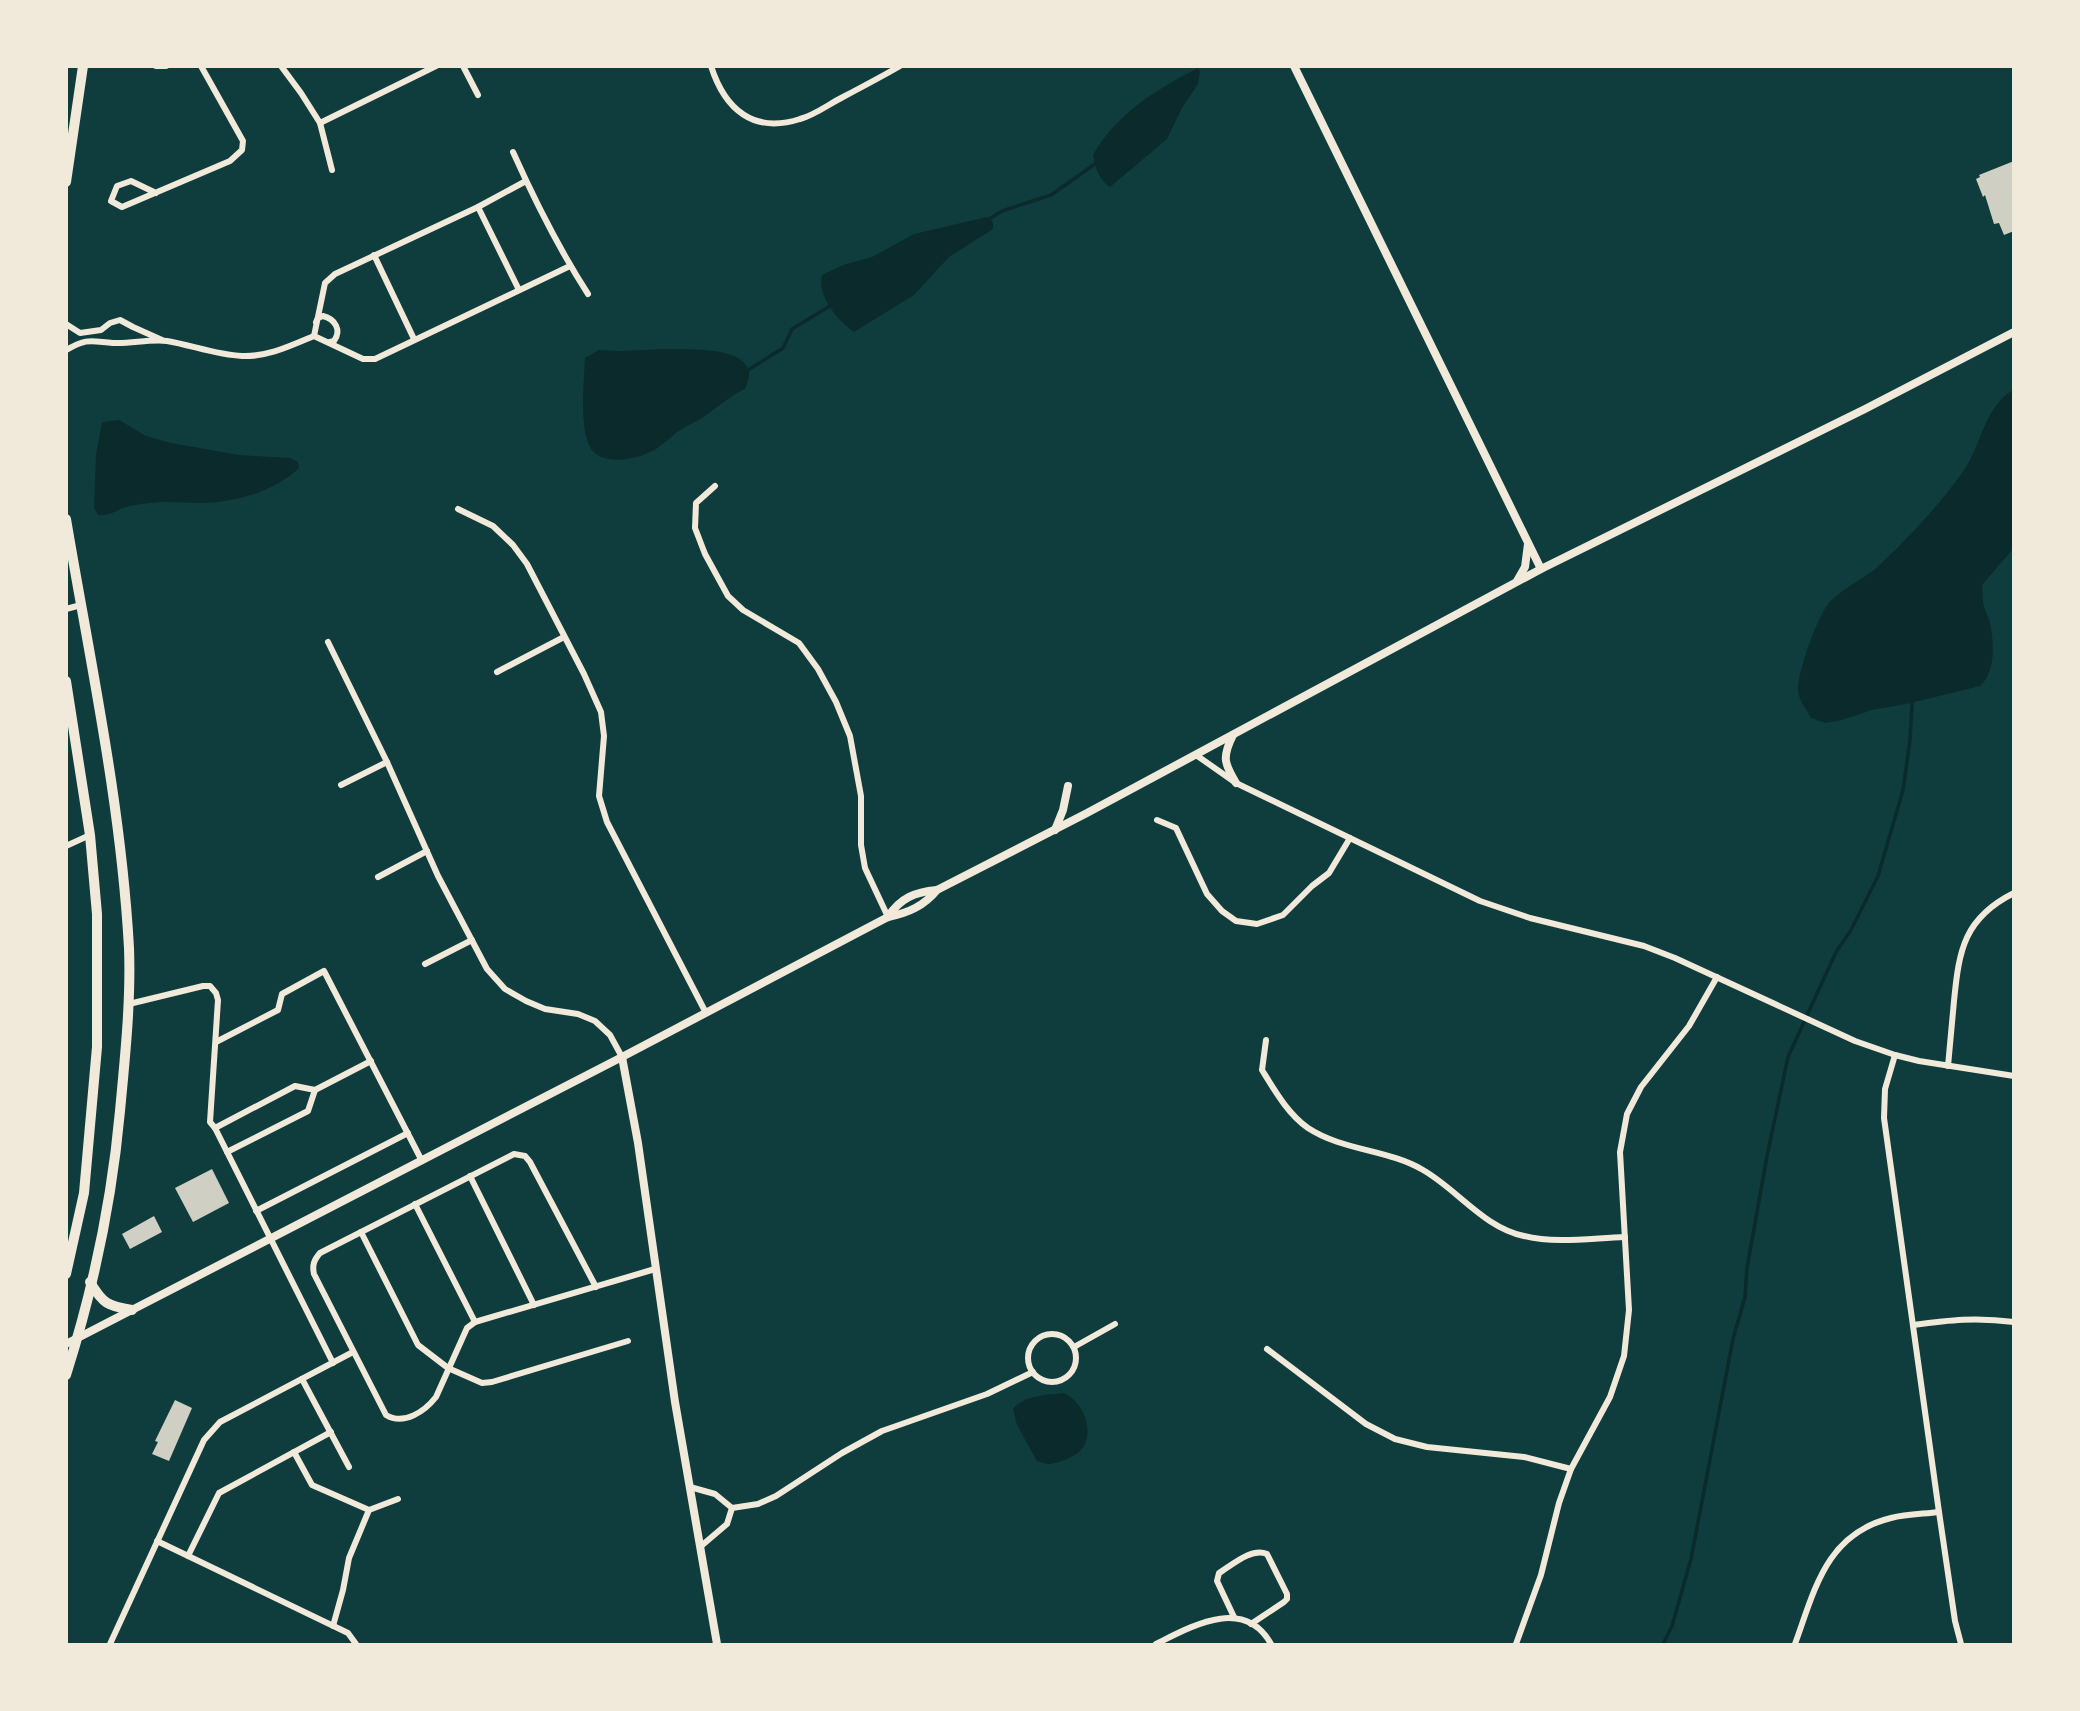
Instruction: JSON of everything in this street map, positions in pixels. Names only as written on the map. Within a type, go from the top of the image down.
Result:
[{"type":"main road","points":[[66,182],[83,66]]},
{"type":"main road","points":[[66,519],[118,821],[129,948],[129,1004],[118,1139],[110,1195],[79,1338],[66,1375]]},
{"type":"main road","points":[[66,681],[90,835],[97,914],[97,1047],[84,1193],[66,1274]]},
{"type":"main road","points":[[90,1283],[97,1295],[107,1304],[132,1310]]},
{"type":"street","points":[[156,66],[166,66]]},
{"type":"street","points":[[156,192],[131,181],[117,186],[111,201],[122,207],[230,161],[242,150],[243,141],[201,66]]},
{"type":"street","points":[[281,66],[320,123],[332,170]]},
{"type":"street","points":[[320,123],[436,66]]},
{"type":"street","points":[[463,66],[478,95]]},
{"type":"street","points":[[711,66],[716,82],[729,101],[744,115],[758,123],[779,124],[802,119],[900,66]]},
{"type":"street","points":[[1294,66],[1541,569]]},
{"type":"street","points":[[513,152],[570,266],[587,294]]},
{"type":"street","points":[[314,336],[325,283],[335,274],[478,207],[526,181]]},
{"type":"street","points":[[478,207],[519,290]]},
{"type":"street","points":[[374,255],[414,339]]},
{"type":"street","points":[[66,350],[82,337],[120,320],[164,341],[240,356],[277,352],[314,336],[363,359],[376,359],[570,266]]},
{"type":"street","points":[[316,321],[323,316],[334,321],[337,337],[333,342],[328,341]]},
{"type":"street","points":[[66,324],[82,337],[114,343],[164,341]]},
{"type":"street","points":[[66,1344],[888,917],[897,904],[921,891],[937,890],[1055,830],[1541,569],[2014,332]]},
{"type":"street","points":[[715,486],[696,503],[695,528],[705,554],[729,596],[743,610],[799,643],[818,669],[836,702],[850,736],[861,796],[861,845],[866,869],[888,917]]},
{"type":"street","points":[[458,509],[493,526],[513,545],[527,564],[584,674],[601,712],[604,736],[599,796],[607,822],[706,1013]]},
{"type":"street","points":[[1516,582],[1525,567],[1528,544]]},
{"type":"street","points":[[66,609],[81,605]]},
{"type":"street","points":[[497,672],[564,637]]},
{"type":"street","points":[[328,642],[427,851],[487,969],[505,989],[526,1001],[545,1009],[578,1014],[595,1021],[610,1035],[622,1057],[638,1143],[655,1269],[716,1644]]},
{"type":"street","points":[[1234,734],[1227,747],[1225,765],[1236,783]]},
{"type":"street","points":[[1196,755],[1236,783],[1480,901],[1530,918],[1644,946],[1855,1041],[1895,1055],[2014,1076]]},
{"type":"street","points":[[341,785],[387,762]]},
{"type":"street","points":[[1055,830],[1068,786]]},
{"type":"street","points":[[1157,820],[1176,828],[1207,894],[1222,911],[1236,920],[1257,924],[1283,915],[1329,873],[1350,838]]},
{"type":"street","points":[[66,846],[90,835]]},
{"type":"street","points":[[378,877],[427,851]]},
{"type":"street","points":[[1948,1066],[1958,961],[1966,939],[1979,918],[2014,893]]},
{"type":"street","points":[[425,964],[472,940]]},
{"type":"street","points":[[216,1042],[278,1010],[282,994],[324,971],[422,1161]]},
{"type":"street","points":[[1516,1644],[1541,1574],[1559,1503],[1571,1469],[1609,1397],[1624,1356],[1629,1310],[1620,1152],[1627,1114],[1641,1087],[1689,1026],[1717,977]]},
{"type":"street","points":[[129,1004],[203,986],[210,986],[216,993],[218,1000],[210,1122],[333,1363]]},
{"type":"street","points":[[1266,1040],[1262,1070],[1294,1116],[1308,1128],[1333,1141],[1393,1157],[1420,1168],[1444,1183],[1480,1215],[1501,1228],[1522,1236],[1544,1240],[1625,1237]]},
{"type":"street","points":[[1895,1055],[1885,1089],[1884,1118],[1955,1621],[1961,1644]]},
{"type":"street","points":[[215,1128],[295,1086],[316,1090],[371,1061]]},
{"type":"street","points":[[227,1152],[308,1111],[316,1090]]},
{"type":"street","points":[[256,1211],[408,1133]]},
{"type":"street","points":[[596,1287],[526,1156],[514,1154],[320,1252],[313,1267],[314,1274],[386,1415],[405,1419],[428,1407],[436,1397],[467,1328],[475,1322],[596,1287],[655,1269]]},
{"type":"street","points":[[470,1176],[534,1305]]},
{"type":"street","points":[[415,1204],[475,1322]]},
{"type":"street","points":[[361,1231],[418,1345],[448,1368],[482,1383],[628,1341]]},
{"type":"street","points":[[1913,1325],[1956,1319],[2014,1322]]},
{"type":"street","points":[[1074,1347],[1115,1324]]},
{"type":"street","points":[[1055,1334],[1063,1336],[1074,1347],[1076,1363],[1068,1376],[1054,1382],[1039,1378],[1029,1365],[1030,1349],[1040,1337],[1055,1334]]},
{"type":"street","points":[[1267,1349],[1366,1424],[1395,1439],[1427,1447],[1524,1457],[1571,1469]]},
{"type":"street","points":[[110,1644],[204,1440],[220,1422],[354,1352]]},
{"type":"street","points":[[732,1508],[758,1504],[776,1496],[842,1452],[882,1432],[988,1394],[1033,1372]]},
{"type":"street","points":[[302,1379],[349,1467]]},
{"type":"street","points":[[188,1556],[219,1493],[331,1432]]},
{"type":"street","points":[[294,1452],[312,1485],[369,1510],[398,1499]]},
{"type":"street","points":[[690,1487],[715,1493],[732,1508]]},
{"type":"street","points":[[700,1547],[727,1524],[732,1508]]},
{"type":"street","points":[[333,1626],[349,1558],[369,1510]]},
{"type":"street","points":[[1795,1644],[1818,1580],[1828,1561],[1847,1539],[1871,1524],[1893,1517],[1940,1512]]},
{"type":"street","points":[[158,1541],[348,1633],[356,1644]]},
{"type":"street","points":[[1234,1617],[1217,1581],[1219,1573],[1254,1553],[1267,1553],[1287,1599],[1251,1623]]},
{"type":"street","points":[[1156,1644],[1212,1620],[1234,1617],[1251,1623],[1271,1644]]},
{"type":"water","points":[[1198,68],[1198,84],[1182,108],[1167,139],[1110,187],[1106,184],[1098,173],[1093,155],[1102,140],[1139,104]]},
{"type":"water","points":[[987,217],[993,222],[993,229],[949,257],[914,295],[854,332],[841,321],[825,299],[822,275],[843,265],[872,257],[914,234]]},
{"type":"water","points":[[599,350],[713,351],[737,358],[745,364],[749,373],[745,389],[649,453],[622,460],[597,455],[587,441],[585,430],[585,358]]},
{"type":"water","points":[[2013,390],[2013,549],[1982,585],[1993,648],[1989,673],[1985,680],[1980,686],[1872,710],[1842,720],[1826,723],[1811,718],[1799,696],[1799,681],[1809,645],[1828,604],[1875,569],[1934,508],[1970,460],[1989,416],[2003,397]]},
{"type":"water","points":[[119,420],[146,436],[171,443],[239,455],[290,458],[298,462],[299,468],[278,484],[252,495],[212,502],[143,504],[98,515],[94,507],[96,455],[102,422]]},
{"type":"water","points":[[1064,1393],[1076,1402],[1084,1414],[1087,1429],[1085,1444],[1079,1452],[1063,1461],[1047,1464],[1037,1461],[1017,1425],[1013,1409],[1029,1398]]},
{"type":"building","points":[[2014,161],[2014,231],[2004,235],[1999,223],[1994,224],[1985,195],[1983,197],[1976,179],[1979,175]]},
{"type":"building","points":[[212,1169],[229,1203],[193,1222],[175,1188]]},
{"type":"building","points":[[154,1216],[162,1232],[130,1249],[122,1234]]},
{"type":"building","points":[[175,1400],[192,1408],[169,1461],[152,1454],[158,1442],[155,1441]]},
{"type":"waterway","points":[[989,219],[1002,211],[1051,195],[1095,164]]},
{"type":"waterway","points":[[748,370],[783,348],[792,329],[830,306]]},
{"type":"waterway","points":[[1663,1644],[1672,1626],[1691,1559],[1733,1339],[1745,1297],[1747,1268],[1767,1156],[1788,1057],[1836,952],[1851,930],[1878,876],[1903,790],[1912,703]]}]
